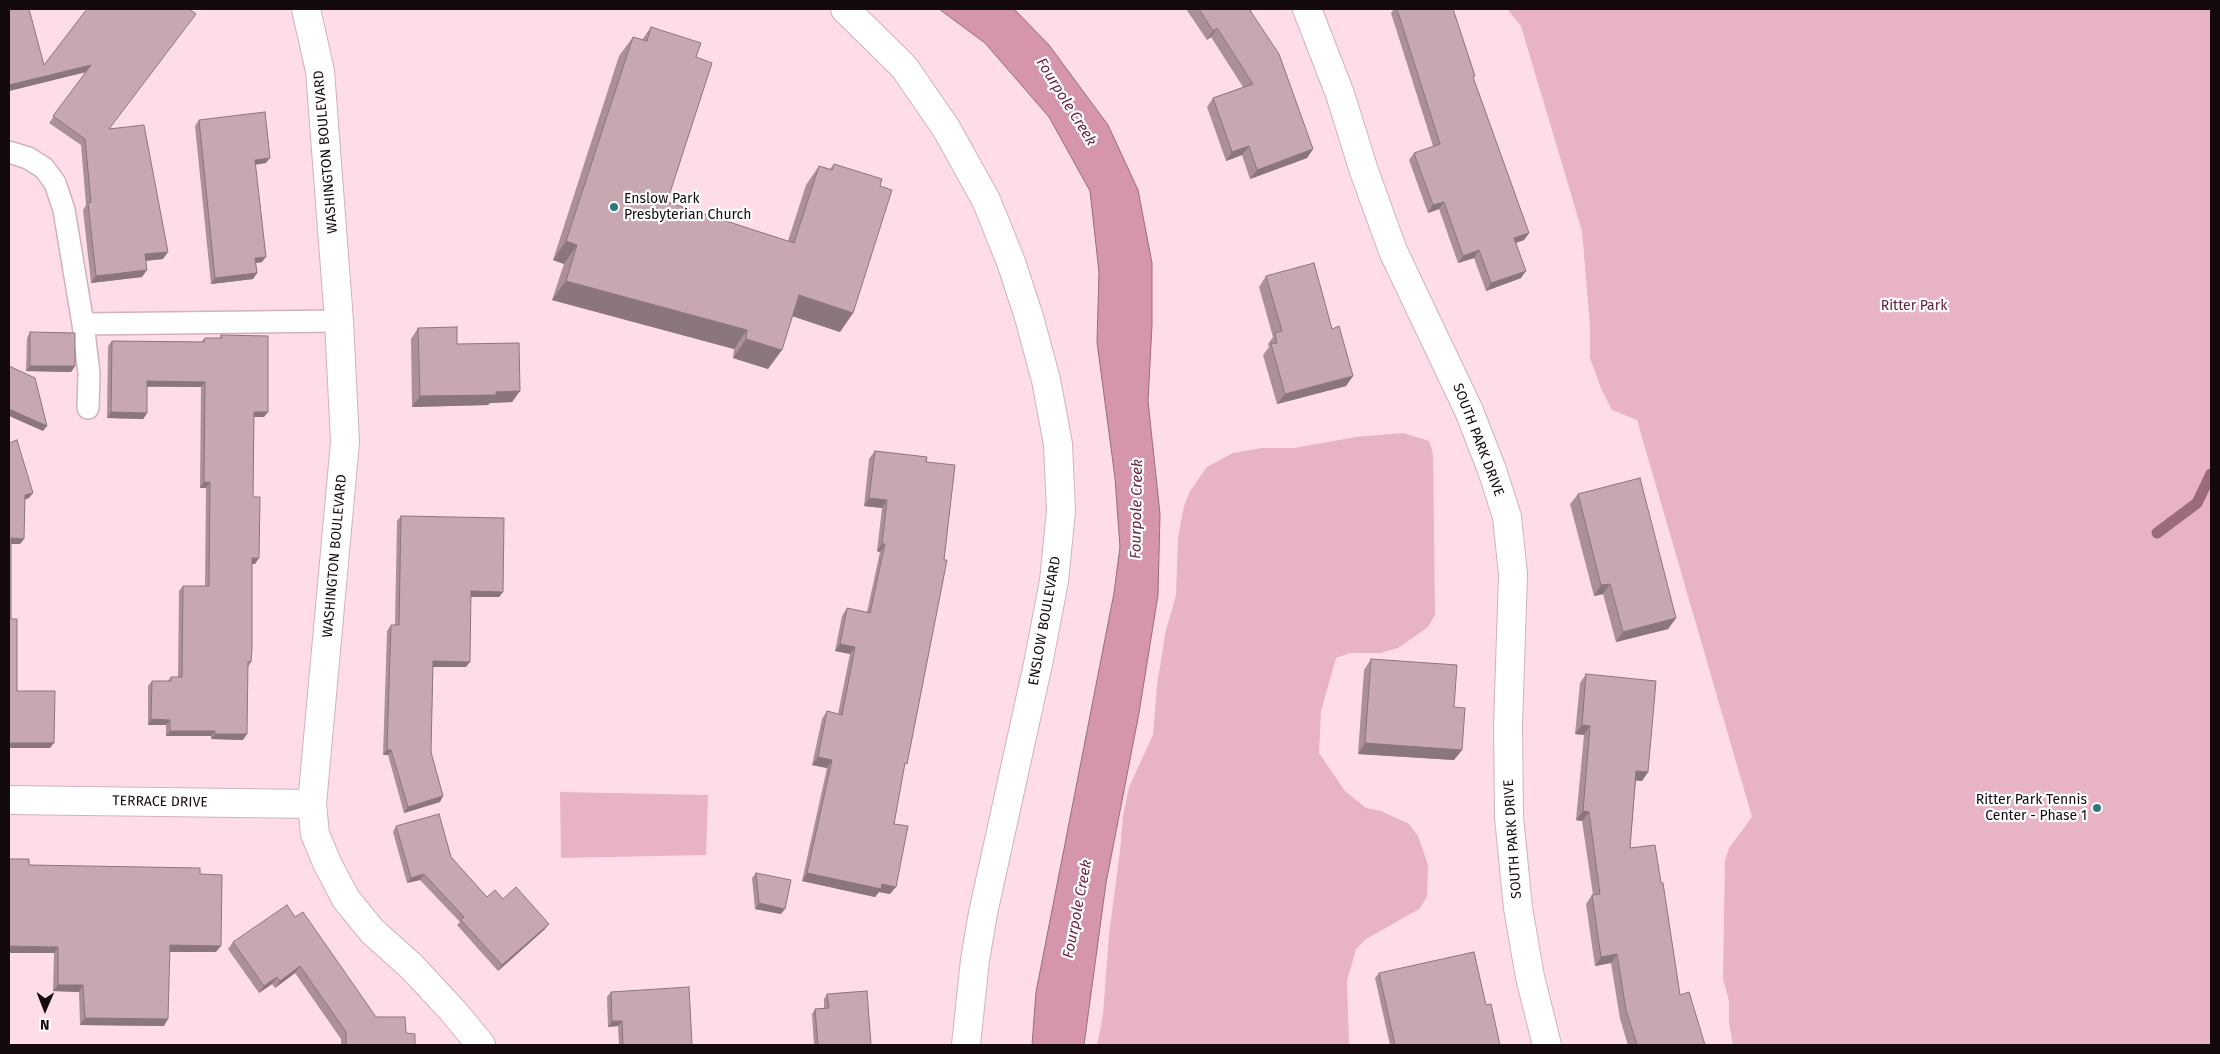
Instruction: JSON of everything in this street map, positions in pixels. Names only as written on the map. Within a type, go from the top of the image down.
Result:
[{"type":"street","name":"WASHINGTON BOULEVARD","points":[[306,9],[320,71],[340,321],[345,442],[312,804],[315,834],[327,863],[346,899],[372,932],[412,967],[453,1010],[481,1045]]},
{"type":"street","name":"ENSLOW BOULEVARD","points":[[845,9],[904,67],[946,128],[986,200],[1011,262],[1029,317],[1046,380],[1058,444],[1061,511],[1054,581],[1038,664],[983,913],[975,960],[966,1045]]},
{"type":"street","name":"SOUTH PARK DRIVE","points":[[1307,9],[1340,94],[1392,251],[1468,411],[1492,470],[1506,518],[1513,574],[1508,725],[1509,817],[1518,908],[1530,977],[1547,1045]]},
{"type":"street","name":"TERRACE DRIVE","points":[[9,800],[312,804]]},
{"type":"lane","points":[[9,152],[28,158],[44,168],[55,183],[64,210],[89,373],[88,408]]},
{"type":"lane","points":[[83,324],[340,321]]},
{"type":"green space","name":"Ritter Park","points":[[1507,9],[2211,9],[2211,1045],[1733,1045],[1729,1023],[1729,1001],[1723,979],[1725,861],[1729,848],[1752,817],[1637,420],[1612,410],[1601,388],[1590,358],[1590,326],[1582,231],[1521,26]]},
{"type":"green space","points":[[1403,433],[1429,441],[1433,454],[1435,615],[1428,627],[1398,648],[1380,653],[1350,653],[1336,658],[1321,711],[1319,753],[1345,791],[1366,808],[1381,811],[1409,824],[1418,836],[1428,865],[1427,897],[1419,909],[1366,939],[1356,949],[1347,981],[1349,1045],[1097,1045],[1103,1015],[1109,935],[1123,817],[1129,787],[1153,735],[1157,685],[1166,630],[1176,596],[1178,538],[1184,506],[1190,491],[1207,467],[1233,453],[1262,448],[1294,448],[1356,437]]},
{"type":"green space","points":[[560,792],[708,795],[706,855],[561,858]]},
{"type":"water","name":"Fourpole Creek","points":[[939,9],[1014,9],[1049,45],[1108,125],[1138,190],[1152,263],[1152,325],[1148,401],[1160,514],[1158,595],[1139,713],[1106,883],[1084,1045],[1032,1045],[1036,992],[1114,593],[1120,547],[1115,478],[1097,342],[1099,272],[1090,191],[1049,117],[985,43]]},
{"type":"building","points":[[9,9],[29,9],[44,65],[87,9],[189,9],[196,14],[109,129],[144,125],[168,252],[145,254],[147,270],[96,276],[88,203],[91,202],[85,139],[53,116],[91,65],[9,85]]},
{"type":"building","points":[[1199,9],[1249,9],[1279,54],[1313,149],[1257,170],[1249,146],[1232,152],[1213,98],[1253,84],[1217,28],[1213,31]]},
{"type":"building","points":[[1397,9],[1453,9],[1475,76],[1473,77],[1529,233],[1514,238],[1526,271],[1491,283],[1479,250],[1463,256],[1444,202],[1433,205],[1414,153],[1440,144]]},
{"type":"building","name":"Enslow Park Presbyterian Church","points":[[651,27],[701,43],[696,57],[712,63],[667,202],[794,243],[819,166],[832,170],[834,164],[882,179],[880,186],[892,190],[853,313],[799,295],[782,350],[746,339],[747,330],[566,281],[577,245],[566,241],[633,37],[647,41]]},
{"type":"building","points":[[265,112],[270,158],[255,160],[266,257],[255,258],[257,273],[215,278],[199,120]]},
{"type":"building","points":[[1314,263],[1332,329],[1339,326],[1353,376],[1285,394],[1271,344],[1277,343],[1275,333],[1282,331],[1266,276]]},
{"type":"building","points":[[457,327],[457,344],[519,343],[520,391],[496,392],[496,395],[420,396],[418,328]]},
{"type":"building","points":[[30,332],[75,333],[75,366],[30,366]]},
{"type":"building","points":[[221,335],[268,336],[268,412],[254,412],[253,497],[260,497],[259,558],[252,558],[252,649],[251,662],[248,662],[247,734],[215,734],[215,731],[170,731],[170,720],[151,719],[152,681],[171,681],[171,677],[182,677],[183,586],[209,586],[210,482],[204,482],[205,382],[147,381],[147,413],[111,412],[112,341],[204,342],[205,338],[222,338]]},
{"type":"building","points":[[9,366],[35,378],[47,426],[9,409]]},
{"type":"building","points":[[17,440],[33,493],[25,495],[24,539],[11,538],[11,619],[17,619],[17,691],[55,691],[54,743],[9,743],[9,443]]},
{"type":"building","points":[[875,451],[927,457],[926,462],[955,465],[944,560],[947,560],[894,824],[908,826],[896,887],[882,884],[881,889],[807,873],[832,760],[818,757],[827,711],[842,715],[855,647],[840,644],[847,608],[870,613],[885,544],[882,544],[887,500],[869,498]]},
{"type":"building","points":[[1640,478],[1676,618],[1623,632],[1610,584],[1601,585],[1578,494]]},
{"type":"building","points":[[401,516],[504,518],[503,592],[471,591],[470,662],[433,661],[431,752],[443,796],[408,807],[391,750],[387,750],[391,625],[399,625]]},
{"type":"building","points":[[1371,659],[1457,665],[1454,707],[1465,708],[1462,750],[1365,743]]},
{"type":"building","points":[[1586,674],[1656,681],[1648,772],[1636,771],[1630,848],[1655,845],[1661,883],[1663,883],[1680,995],[1689,992],[1705,1045],[1637,1045],[1626,1010],[1617,954],[1601,957],[1592,895],[1600,894],[1589,812],[1583,811],[1590,726],[1582,725]]},
{"type":"building","points":[[439,814],[451,857],[487,897],[495,890],[503,899],[516,887],[549,924],[502,965],[461,920],[464,917],[424,874],[411,878],[396,826]]},
{"type":"building","points":[[9,859],[29,859],[29,865],[200,868],[200,874],[222,875],[221,946],[170,945],[168,1019],[85,1018],[83,985],[58,985],[58,947],[9,946]]},
{"type":"building","points":[[756,873],[791,880],[785,909],[759,903]]},
{"type":"building","points":[[287,905],[295,917],[303,912],[376,1017],[405,1017],[406,1033],[415,1034],[415,1045],[346,1045],[346,1032],[300,966],[280,981],[277,977],[264,986],[233,942]]},
{"type":"building","points":[[1474,952],[1486,1005],[1491,1004],[1500,1045],[1395,1045],[1379,973]]},
{"type":"building","points":[[689,987],[692,1045],[623,1045],[622,1021],[612,1021],[611,992]]},
{"type":"building","points":[[867,991],[871,1045],[818,1045],[815,1009],[829,1008],[827,994]]},
{"type":"waterway","points":[[2157,533],[2197,503],[2211,474]]},
{"type":"place","name":"Enslow Park Presbyterian Church","points":[[614,207]]},
{"type":"place","name":"Ritter Park Tennis Center - Phase 1","points":[[2097,808]]}]
